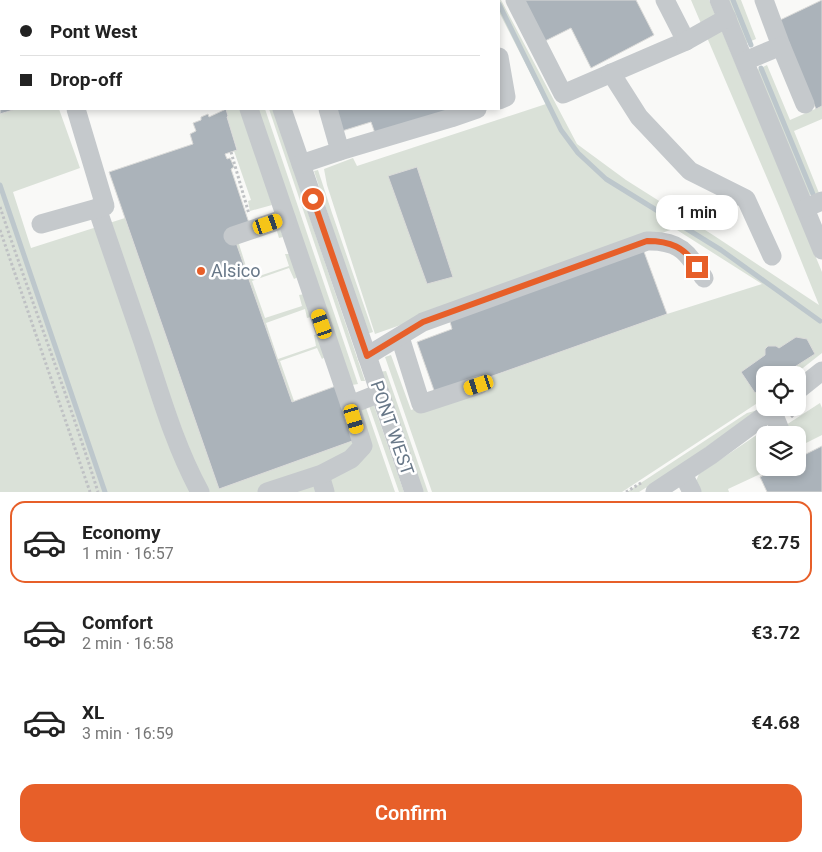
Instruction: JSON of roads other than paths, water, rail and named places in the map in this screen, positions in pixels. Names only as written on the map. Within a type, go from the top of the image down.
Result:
[{"type":"street","points":[[515,0],[564,94],[686,41],[727,18]]},
{"type":"street","points":[[665,0],[686,41]]},
{"type":"street","points":[[719,0],[745,61],[813,205],[822,250]]},
{"type":"street","points":[[764,0],[805,104]]},
{"type":"street","points":[[745,61],[781,46]]},
{"type":"street","points":[[500,63],[506,98],[500,100]]},
{"type":"street","points":[[610,73],[639,117],[690,171],[746,198],[772,256]]},
{"type":"street","points":[[41,224],[105,206],[90,153],[72,110]]},
{"type":"street","points":[[249,110],[363,446],[351,459],[322,483],[267,492]]},
{"type":"street","name":"PONT WEST","points":[[282,110],[414,492]]},
{"type":"street","points":[[328,110],[340,151]]},
{"type":"street","points":[[301,164],[474,110]]},
{"type":"street","points":[[97,208],[144,344],[158,391],[187,468],[200,492]]},
{"type":"street","points":[[233,236],[286,218]]},
{"type":"street","points":[[367,356],[423,322],[647,241],[661,241],[676,246],[690,255],[704,278]]},
{"type":"street","points":[[400,337],[421,404],[479,385]]},
{"type":"street","points":[[806,392],[822,371]]},
{"type":"street","points":[[350,405],[380,393]]},
{"type":"street","points":[[655,492],[711,455],[777,420]]},
{"type":"street","points":[[683,474],[692,492]]},
{"type":"waterway","points":[[733,0],[751,45]]},
{"type":"waterway","points":[[500,6],[561,130],[578,153],[606,179],[721,250],[820,321]]},
{"type":"waterway","points":[[761,68],[813,194]]},
{"type":"waterway","points":[[0,185],[105,492]]},
{"type":"place","name":"Alsico","points":[[201,271]]}]
